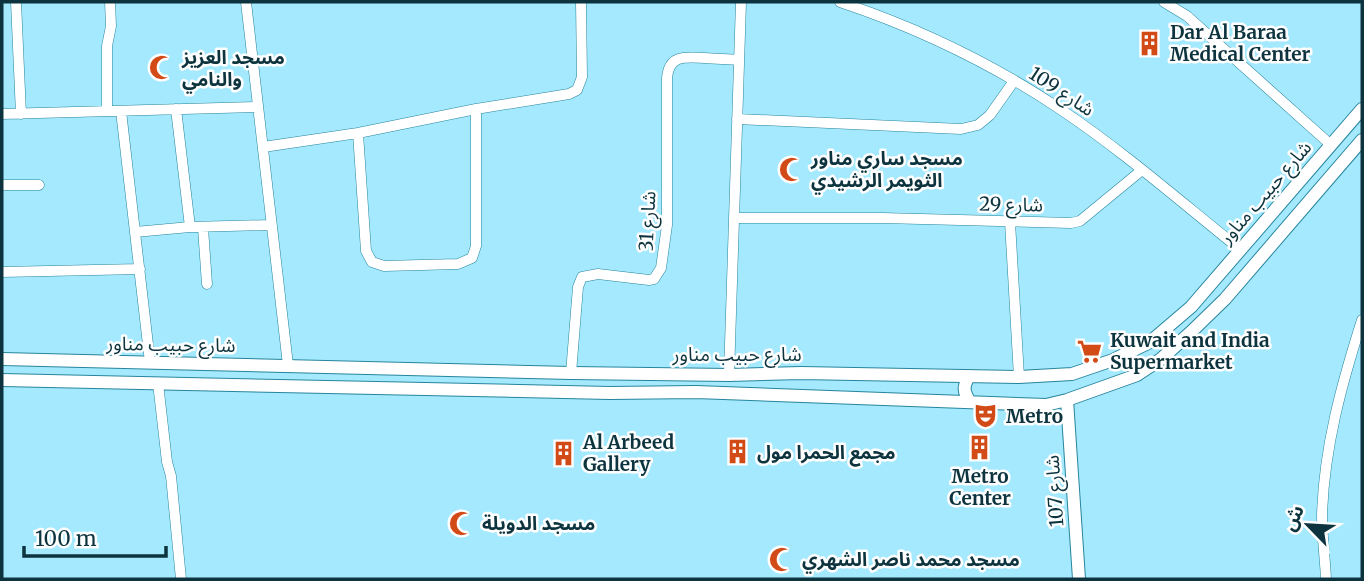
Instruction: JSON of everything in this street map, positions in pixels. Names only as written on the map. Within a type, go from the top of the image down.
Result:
[{"type":"street","points":[[16,2],[21,114]]},
{"type":"street","points":[[107,111],[110,2]]},
{"type":"street","points":[[246,2],[288,365]]},
{"type":"street","points":[[263,147],[358,133],[569,94],[577,90],[582,77],[581,2]]},
{"type":"street","points":[[729,375],[741,2]]},
{"type":"street","name":"شارع 109","points":[[840,2],[909,27],[1014,81],[1074,119],[1241,250]]},
{"type":"street","points":[[1164,2],[1187,16],[1331,145]]},
{"type":"street","name":"شارع 31","points":[[571,373],[578,287],[582,277],[598,274],[649,280],[654,279],[661,268],[667,225],[667,78],[670,65],[685,57],[739,60]]},
{"type":"street","points":[[737,119],[961,129],[978,125],[990,115],[1014,81]]},
{"type":"street","points":[[2,114],[257,107]]},
{"type":"street","points":[[176,109],[190,227]]},
{"type":"street","points":[[358,133],[366,251],[372,262],[384,266],[458,264],[472,258],[477,246],[477,109]]},
{"type":"street","name":"شارع حبيب مناور","points":[[2,359],[571,373],[1019,377],[1072,374],[1113,360],[1150,342],[1191,307],[1362,109]]},
{"type":"street","points":[[121,111],[150,362]]},
{"type":"street","name":"شارع حبيب مناور","points":[[2,380],[673,393],[1046,405],[1138,375],[1161,359],[1225,299],[1362,140]]},
{"type":"street","name":"شارع 29","points":[[734,218],[1071,223],[1080,221],[1142,170]]},
{"type":"street","points":[[2,185],[39,185]]},
{"type":"street","points":[[1292,189],[1297,199],[1308,202]]},
{"type":"street","points":[[1278,206],[1289,208],[1292,220]]},
{"type":"street","points":[[1010,222],[1019,377]]},
{"type":"street","points":[[135,232],[190,227],[271,225]]},
{"type":"street","points":[[203,228],[207,284]]},
{"type":"street","points":[[2,272],[139,269]]},
{"type":"street","points":[[1326,579],[1322,516],[1325,473],[1334,416],[1362,320]]},
{"type":"street","points":[[38,381],[47,376],[53,368],[49,362],[42,360]]},
{"type":"street","points":[[422,369],[433,378],[429,389]]},
{"type":"street","points":[[673,393],[668,382],[671,375],[677,373]]},
{"type":"street","points":[[940,376],[947,385],[948,393],[942,401]]},
{"type":"street","points":[[969,376],[963,388],[970,402]]},
{"type":"street","points":[[158,383],[181,579]]},
{"type":"street","name":"شارع 107","points":[[1067,400],[1079,579]]},
{"type":"place","name":"Dar Al Baraa Medical Center","points":[[1150,43]]},
{"type":"place","name":"مسجد العزيز والنامي","points":[[162,68]]},
{"type":"place","name":"مسجد ساري مناور الثويمر الرشيدي","points":[[791,169]]},
{"type":"place","name":"Kuwait and India Supermarket","points":[[1090,351]]},
{"type":"place","name":"Metro","points":[[986,416]]},
{"type":"place","name":"Metro Center","points":[[980,448]]},
{"type":"place","name":"مجمع الحمرا مول","points":[[737,452]]},
{"type":"place","name":"Al Arbeed Gallery","points":[[563,453]]},
{"type":"place","name":"مسجد الدويلة","points":[[462,523]]},
{"type":"place","name":"مسجد محمد ناصر الشهري","points":[[782,559]]}]
